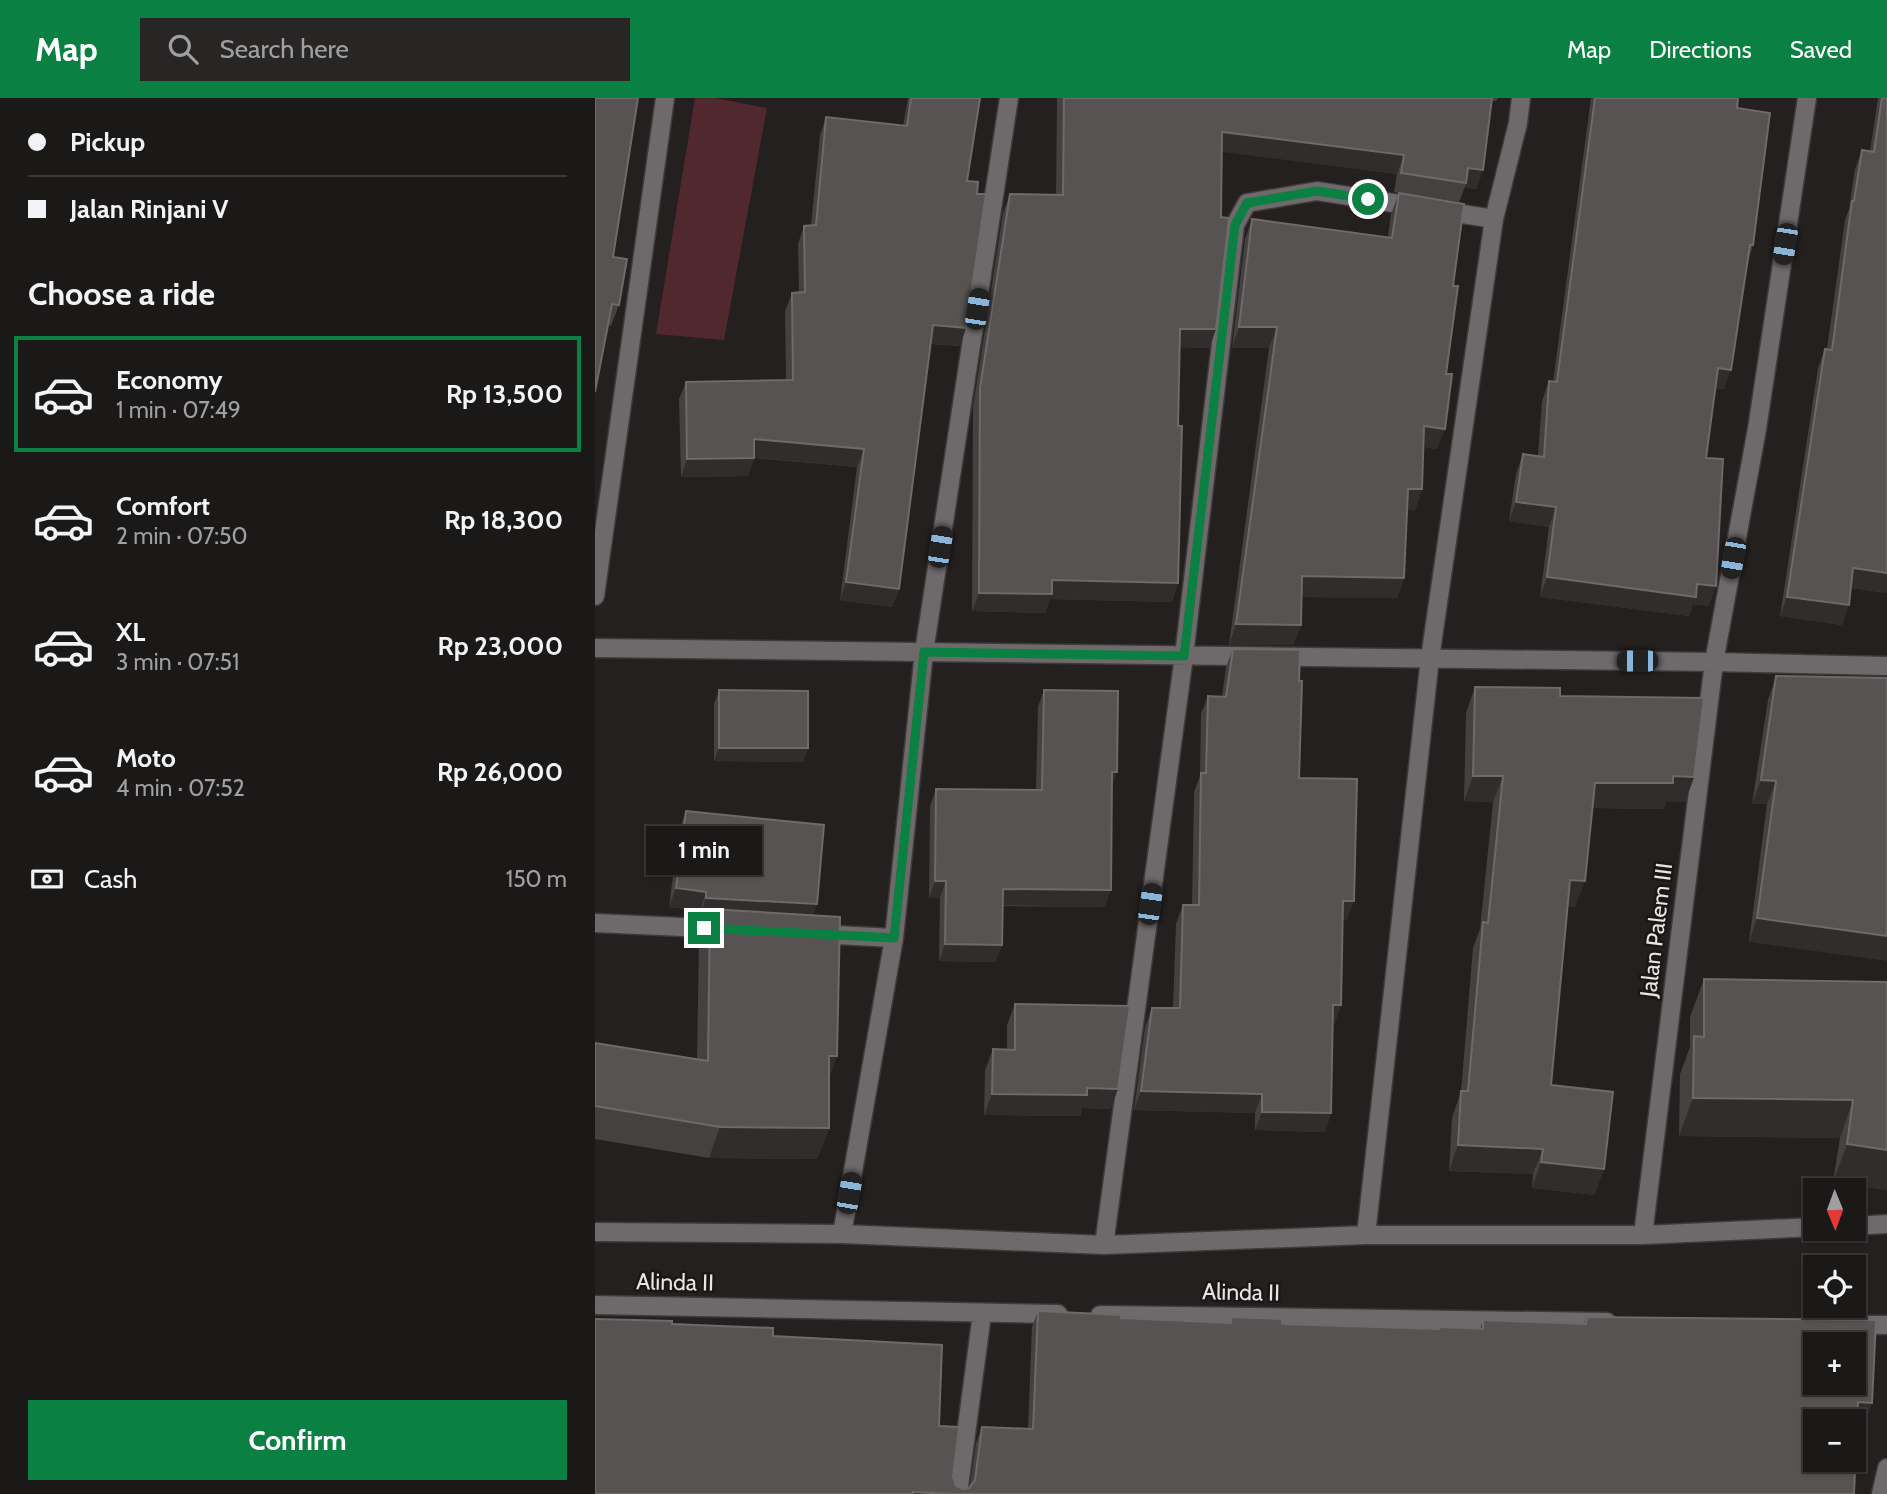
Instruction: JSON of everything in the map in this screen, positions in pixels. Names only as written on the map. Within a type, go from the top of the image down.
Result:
[{"type":"street","points":[[595,596],[665,98]]},
{"type":"street","points":[[842,1234],[894,938],[924,652],[1009,98]]},
{"type":"street","points":[[1366,1235],[1430,658],[1494,219],[1518,123],[1521,98]]},
{"type":"street","name":"Jalan Palem III","points":[[1643,1235],[1714,662],[1757,429],[1808,98]]},
{"type":"street","points":[[1104,1245],[1184,656],[1235,225],[1247,203],[1317,191],[1494,219]]},
{"type":"street","points":[[595,648],[1887,666]]},
{"type":"street","points":[[595,923],[745,930]]},
{"type":"street","points":[[799,933],[894,938]]},
{"type":"street","points":[[1866,1225],[1887,1224]]},
{"type":"street","points":[[595,1231],[842,1234],[1104,1245],[1366,1235],[1643,1235],[1803,1228]]},
{"type":"street","name":"Alinda II","points":[[595,1305],[982,1314],[1623,1322]]},
{"type":"street","points":[[958,1494],[982,1314]]},
{"type":"street","points":[[1831,1324],[1887,1325]]},
{"type":"street","points":[[1881,1494],[1887,1468]]},
{"type":"shaded area","points":[[695,98],[715,98],[767,108],[724,340],[656,334]]},
{"type":"building","points":[[595,98],[638,98],[613,257],[627,259],[619,305],[612,304],[595,392]]},
{"type":"building","points":[[911,98],[980,98],[967,181],[978,182],[977,194],[986,194],[966,328],[933,325],[899,589],[846,582],[864,449],[754,439],[754,458],[687,459],[686,382],[793,380],[792,293],[805,292],[804,226],[816,225],[826,117],[907,126]]},
{"type":"building","points":[[1064,98],[1492,98],[1483,170],[1468,168],[1466,183],[1401,173],[1404,155],[1222,132],[1221,217],[1229,218],[1216,329],[1180,329],[1178,426],[1182,426],[1178,583],[1052,580],[1052,594],[979,593],[980,388],[1010,194],[1063,195]]},
{"type":"building","points":[[1595,98],[1738,98],[1737,108],[1770,113],[1753,245],[1750,245],[1731,370],[1718,368],[1706,458],[1723,459],[1716,586],[1697,584],[1696,597],[1547,577],[1556,507],[1516,502],[1523,454],[1544,457],[1549,381],[1557,382]]},
{"type":"building","points":[[1882,98],[1887,98],[1887,573],[1853,568],[1849,605],[1787,597],[1825,349],[1832,350],[1852,201],[1862,150],[1874,152]]},
{"type":"building","points":[[1399,193],[1464,204],[1453,286],[1458,286],[1446,374],[1452,374],[1445,429],[1424,426],[1422,489],[1408,489],[1404,578],[1302,576],[1301,625],[1236,624],[1277,327],[1239,327],[1252,219],[1392,238]]},
{"type":"building","points":[[1233,649],[1300,650],[1299,681],[1302,681],[1299,778],[1357,779],[1354,901],[1343,901],[1341,1005],[1333,1005],[1331,1113],[1262,1112],[1262,1094],[1141,1091],[1152,1008],[1180,1008],[1183,905],[1199,905],[1201,773],[1206,773],[1208,696],[1226,697]]},
{"type":"building","points":[[1776,676],[1887,678],[1887,936],[1757,918],[1776,781],[1761,780]]},
{"type":"building","points":[[1475,687],[1560,688],[1560,696],[1704,698],[1694,777],[1673,776],[1673,783],[1595,783],[1585,881],[1570,880],[1551,1085],[1613,1092],[1604,1169],[1541,1162],[1543,1149],[1458,1145],[1461,1091],[1468,1091],[1483,922],[1488,923],[1503,776],[1473,776]]},
{"type":"building","points":[[719,690],[808,691],[808,748],[719,748]]},
{"type":"building","points":[[1044,690],[1118,691],[1117,772],[1112,772],[1111,890],[1003,889],[1002,945],[945,944],[946,881],[935,881],[936,789],[1042,790]]},
{"type":"building","points":[[686,811],[824,825],[817,904],[706,898],[706,892],[676,888]]},
{"type":"building","points":[[710,909],[840,917],[837,1056],[829,1056],[829,1128],[720,1127],[595,1106],[595,1043],[708,1061]]},
{"type":"building","points":[[1704,979],[1887,982],[1887,1150],[1847,1144],[1853,1100],[1693,1098],[1694,1036],[1704,1037]]},
{"type":"building","points":[[1015,1004],[1130,1006],[1118,1089],[1087,1088],[1087,1095],[992,1094],[993,1049],[1015,1050]]},
{"type":"building","points":[[1038,1311],[1231,1323],[1231,1317],[1282,1319],[1282,1324],[1439,1329],[1483,1329],[1483,1320],[1586,1324],[1587,1317],[1876,1320],[1872,1403],[1858,1402],[1858,1409],[1803,1409],[1803,1472],[1855,1472],[1854,1494],[595,1494],[595,1319],[773,1328],[773,1336],[942,1345],[939,1426],[959,1427],[953,1477],[956,1486],[963,1489],[969,1488],[975,1480],[982,1427],[1033,1429]]},
{"type":"route","points":[[704,928],[894,938],[924,652],[1184,656],[1235,225],[1247,203],[1317,191],[1368,199]]}]
